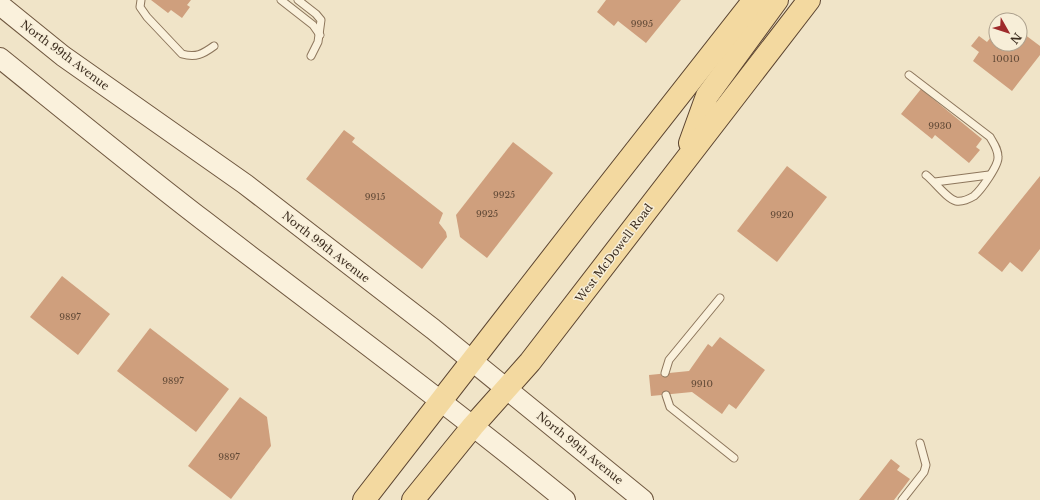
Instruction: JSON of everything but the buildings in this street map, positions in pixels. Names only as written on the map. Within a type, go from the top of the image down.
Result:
[{"type":"main road","points":[[364,500],[754,0]]},
{"type":"main road","points":[[682,163],[707,96],[776,0]]},
{"type":"main road","name":"West McDowell Road","points":[[413,500],[473,426],[530,362],[682,163],[810,0]]},
{"type":"main road","name":"North 99th Avenue","points":[[0,5],[63,56],[245,184],[473,361],[643,500]]},
{"type":"main road","points":[[4,61],[202,219],[473,426],[565,500]]},
{"type":"lane","points":[[141,0],[140,7],[147,17],[182,54],[190,57],[201,55],[214,46]]},
{"type":"lane","points":[[281,0],[313,25],[320,35]]},
{"type":"lane","points":[[298,0],[316,14],[321,20],[320,35],[311,56]]},
{"type":"lane","points":[[909,75],[990,138],[996,146],[998,157],[995,168],[989,176],[973,196],[963,201],[956,201],[949,198],[935,182],[926,175]]},
{"type":"lane","points":[[935,182],[989,176]]},
{"type":"lane","points":[[665,373],[669,360],[720,298]]},
{"type":"lane","points":[[666,395],[670,407],[734,458]]},
{"type":"lane","points":[[902,500],[924,472],[926,466],[920,443]]}]
